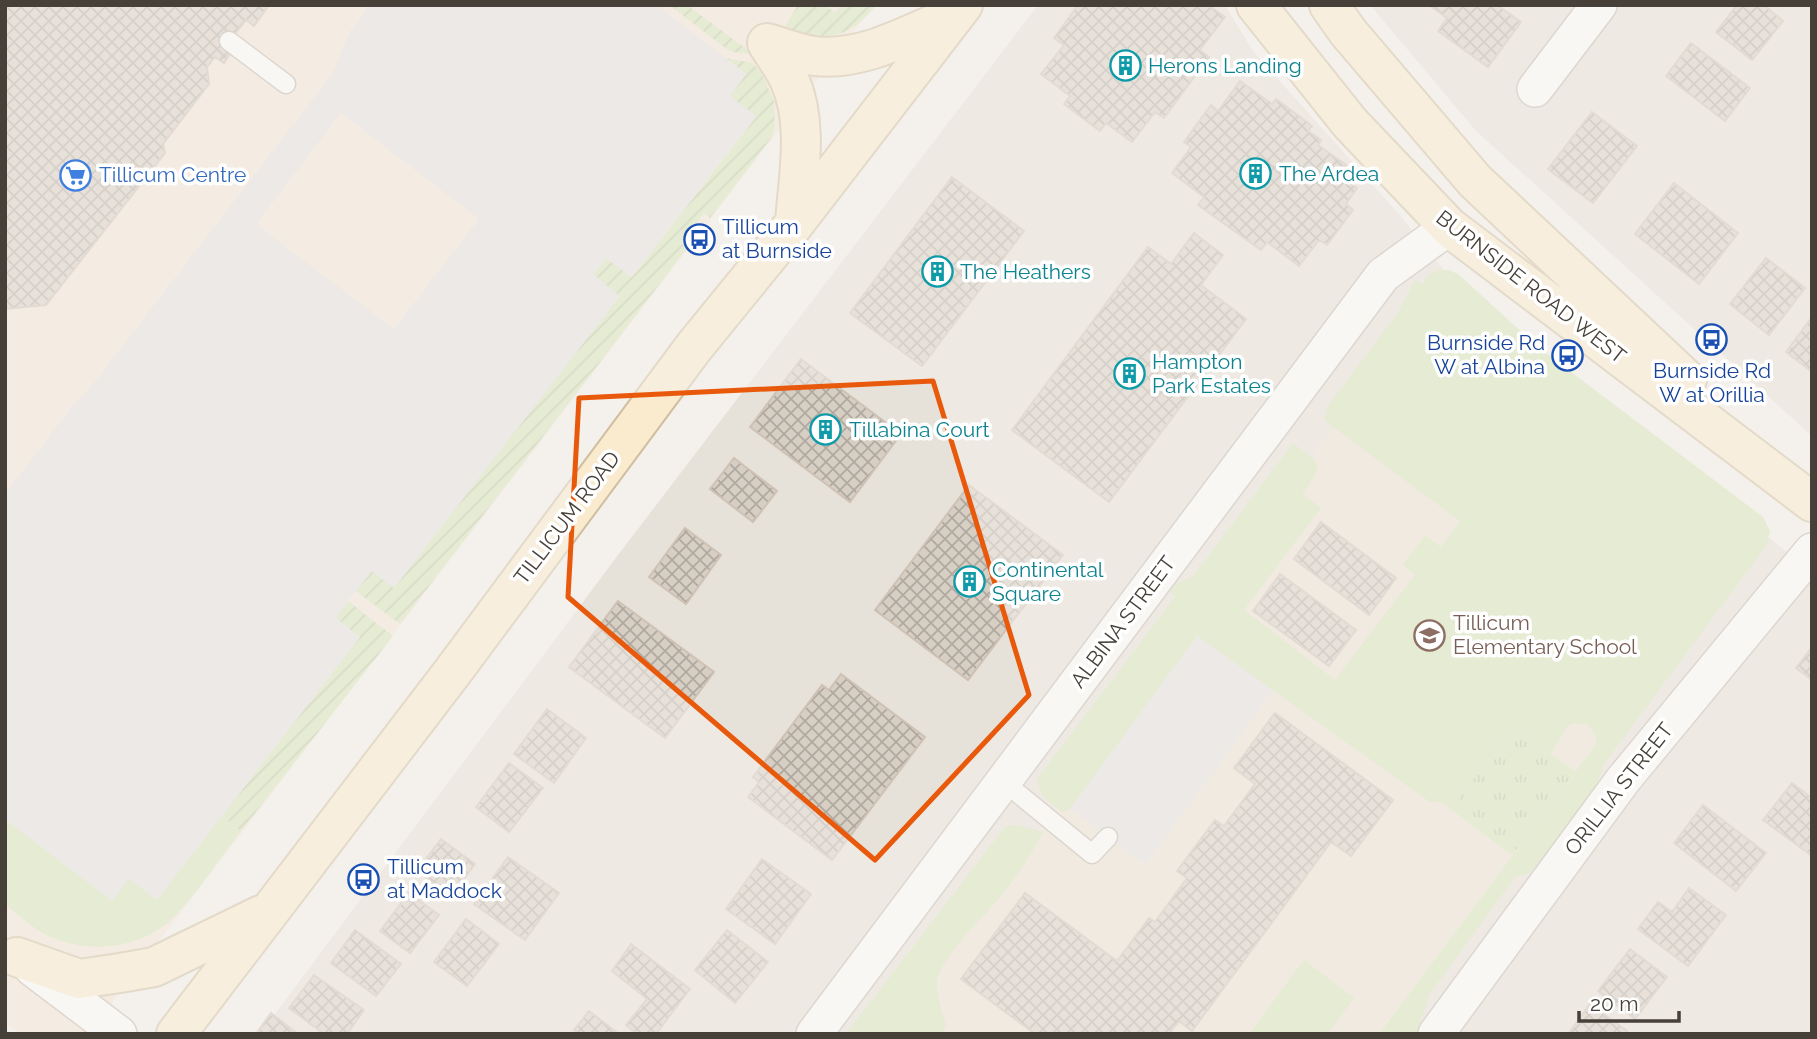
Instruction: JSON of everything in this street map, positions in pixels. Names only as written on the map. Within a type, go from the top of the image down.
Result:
[{"type":"main road","name":"BURNSIDE ROAD WEST","points":[[1256,5],[1350,123],[1449,227],[1812,500]]},
{"type":"main road","points":[[1329,5],[1348,32],[1475,181],[1812,500]]},
{"type":"main road","points":[[795,223],[801,134],[797,108],[790,80],[767,43],[814,56],[843,56],[871,50],[960,10]]},
{"type":"main road","name":"TILLICUM ROAD","points":[[176,1034],[454,670],[694,347],[795,223],[960,10]]},
{"type":"main road","points":[[11,952],[79,979],[154,967],[270,911]]},
{"type":"street","points":[[1535,89],[1599,5]]},
{"type":"street","name":"ALBINA STREET","points":[[814,1034],[1383,275],[1449,227]]},
{"type":"street","name":"ORILLIA STREET","points":[[1436,1034],[1623,780],[1812,551]]},
{"type":"street","points":[[11,952],[119,1034]]},
{"type":"lane","points":[[229,41],[286,84]]},
{"type":"lane","points":[[1003,782],[1092,854],[1108,837]]},
{"type":"highlighted area","points":[[933,381],[1029,695],[875,860],[568,597],[579,398]]},
{"type":"shaded area","points":[[5,5],[874,5],[88,1034],[19,1034],[5,1023]]},
{"type":"shaded area","points":[[369,5],[657,5],[746,74],[730,96],[756,116],[631,277],[606,258],[593,274],[620,296],[394,588],[372,571],[348,601],[336,618],[360,637],[157,900],[129,879],[112,901],[5,819],[5,494],[333,73],[349,33]],"holes":[[[341,113],[479,219],[394,329],[256,224]]]},
{"type":"shaded area","points":[[1038,5],[1225,5],[1253,51],[1398,213],[1448,275],[888,1034],[260,1034],[618,555]]},
{"type":"shaded area","points":[[1370,5],[1812,5],[1812,436],[1476,131]]},
{"type":"shaded area","name":"Tillicum Elementary School","points":[[1344,415],[1757,528],[1379,1034],[888,1034]]},
{"type":"shaded area","points":[[1757,528],[1812,572],[1812,1034],[1379,1034]]},
{"type":"shaded area","points":[[1197,636],[1273,691],[1145,865],[1070,809]]},
{"type":"green space","points":[[669,5],[687,5],[753,54],[728,50]]},
{"type":"green space","points":[[798,5],[825,5],[835,13],[841,5],[876,5],[846,31],[823,36],[799,32],[785,26]]},
{"type":"green space","points":[[726,58],[752,63],[761,72],[774,101],[775,128],[771,138],[710,218],[704,213],[681,243],[687,248],[400,624],[356,591],[372,571],[394,588],[619,296],[593,275],[606,258],[632,277],[756,117],[730,96],[746,74]]},
{"type":"green space","points":[[1438,270],[1449,270],[1458,274],[1538,347],[1763,517],[1770,531],[1766,546],[1604,764],[1593,795],[1530,873],[1515,877],[1429,995],[1417,1034],[1379,1034],[1597,743],[1594,732],[1586,723],[1571,724],[1565,729],[1551,754],[1513,726],[1451,809],[1442,802],[1430,802],[1197,636],[1070,809],[1062,812],[1042,796],[1037,779],[1175,597],[1168,589],[1194,575],[1293,443],[1317,465],[1314,476],[1302,494],[1321,508],[1244,610],[1335,680],[1415,575],[1403,565],[1425,535],[1441,547],[1460,521],[1324,420],[1328,406],[1397,314],[1415,280],[1423,284],[1428,275]]},
{"type":"green space","points":[[348,601],[393,636],[241,831],[222,816],[360,637],[335,618]]},
{"type":"green space","points":[[1513,726],[1575,772],[1512,855],[1451,809]]},
{"type":"green space","points":[[222,816],[241,831],[175,916],[145,937],[110,946],[73,944],[39,931],[5,904],[5,819],[112,901],[129,878],[157,900]]},
{"type":"green space","points":[[1016,825],[1043,832],[1013,881],[953,951],[939,974],[938,993],[946,1026],[942,1034],[846,1034],[1005,827]]},
{"type":"green space","points":[[1304,960],[1354,998],[1327,1034],[1249,1034]]},
{"type":"building","name":"Tillicum Centre","points":[[5,5],[269,5],[254,26],[246,20],[229,41],[231,52],[224,63],[215,57],[207,67],[209,84],[163,144],[165,153],[46,305],[5,309]]},
{"type":"building","name":"Herons Landing","points":[[1078,5],[1208,5],[1225,17],[1200,50],[1209,57],[1164,118],[1155,112],[1132,142],[1106,123],[1100,131],[1064,104],[1070,96],[1041,74],[1064,45],[1054,38]]},
{"type":"building","points":[[1429,5],[1497,5],[1521,22],[1488,67],[1438,31],[1447,18]]},
{"type":"building","points":[[1737,5],[1764,5],[1783,21],[1752,60],[1716,32]]},
{"type":"building","points":[[1691,43],[1750,88],[1725,121],[1666,76]]},
{"type":"building","name":"The Ardea","points":[[1240,81],[1272,104],[1276,99],[1312,126],[1308,131],[1321,140],[1318,145],[1346,165],[1339,175],[1357,188],[1346,204],[1353,210],[1327,245],[1319,240],[1299,266],[1267,242],[1261,250],[1198,205],[1204,197],[1172,173],[1191,147],[1184,142],[1211,105],[1218,111]]},
{"type":"building","points":[[1592,112],[1637,146],[1593,203],[1548,169]]},
{"type":"building","name":"The Heathers","points":[[952,177],[1024,231],[922,366],[850,313]]},
{"type":"building","points":[[1674,183],[1738,233],[1699,284],[1635,234]]},
{"type":"building","name":"Hampton Park Estates","points":[[1194,233],[1223,255],[1201,285],[1246,319],[1109,502],[1012,430],[1148,247],[1171,264]]},
{"type":"building","points":[[1766,258],[1805,288],[1769,335],[1730,304]]},
{"type":"building","points":[[1812,317],[1812,372],[1786,352]]},
{"type":"building","name":"Tillabina Court","points":[[801,359],[901,434],[850,502],[750,427]]},
{"type":"building","points":[[734,458],[777,491],[753,522],[710,489]]},
{"type":"building","name":"Continental Square","points":[[969,485],[1063,555],[968,680],[875,610]]},
{"type":"building","points":[[1321,522],[1396,578],[1369,615],[1294,559]]},
{"type":"building","points":[[685,528],[721,555],[686,604],[649,577]]},
{"type":"building","points":[[1280,574],[1356,630],[1329,666],[1253,611]]},
{"type":"building","points":[[618,601],[714,672],[665,738],[569,667]]},
{"type":"building","points":[[1812,647],[1812,680],[1796,668]]},
{"type":"building","points":[[841,674],[925,737],[832,860],[748,797],[759,782],[753,777],[822,685],[829,690]]},
{"type":"building","points":[[547,709],[586,738],[554,783],[514,754]]},
{"type":"building","points":[[1275,713],[1393,800],[1351,856],[1331,842],[1192,1031],[1179,1021],[1169,1034],[1035,1034],[961,979],[1025,893],[1117,961],[1149,918],[1155,922],[1187,878],[1177,871],[1215,820],[1224,826],[1255,784],[1234,768]]},
{"type":"building","points":[[509,763],[543,788],[509,832],[476,807]]},
{"type":"building","points":[[1792,783],[1812,798],[1812,856],[1763,820]]},
{"type":"building","points":[[1703,805],[1766,853],[1736,891],[1674,843]]},
{"type":"building","points":[[441,839],[475,864],[451,896],[417,871]]},
{"type":"building","points":[[508,857],[559,893],[525,940],[474,904]]},
{"type":"building","points":[[762,859],[811,894],[775,944],[726,909]]},
{"type":"building","points":[[1689,888],[1726,915],[1688,966],[1638,929],[1658,902],[1672,912]]},
{"type":"building","points":[[409,893],[439,915],[410,953],[380,931]]},
{"type":"building","points":[[466,919],[499,944],[467,986],[434,962]]},
{"type":"building","points":[[355,930],[401,964],[376,996],[331,963]]},
{"type":"building","points":[[727,930],[768,962],[735,1003],[695,970]]},
{"type":"building","points":[[631,944],[690,989],[656,1034],[637,1034],[626,1025],[647,999],[612,971]]},
{"type":"building","points":[[1630,949],[1667,977],[1635,1019],[1598,991]]},
{"type":"building","points":[[314,975],[364,1010],[347,1034],[324,1034],[289,1008]]},
{"type":"building","points":[[1590,1004],[1627,1031],[1625,1034],[1568,1034]]},
{"type":"building","points":[[589,1011],[619,1034],[580,1034],[574,1030]]},
{"type":"building","points":[[271,1013],[298,1034],[256,1034]]},
{"type":"place","name":"Herons Landing","points":[[1125,66]]},
{"type":"place","name":"The Ardea","points":[[1256,174]]},
{"type":"place","name":"Tillicum Centre","points":[[76,175]]},
{"type":"place","name":"Tillicum at Burnside","points":[[699,239]]},
{"type":"place","name":"The Heathers","points":[[937,272]]},
{"type":"place","name":"Burnside Rd W at Orillia","points":[[1712,339]]},
{"type":"place","name":"Burnside Rd W at Albina","points":[[1568,355]]},
{"type":"place","name":"Hampton Park Estates","points":[[1129,374]]},
{"type":"place","name":"Tillabina Court","points":[[826,430]]},
{"type":"place","name":"Continental Square","points":[[969,582]]},
{"type":"place","name":"Tillicum Elementary School","points":[[1430,635]]},
{"type":"place","name":"Tillicum at Maddock","points":[[364,879]]}]
